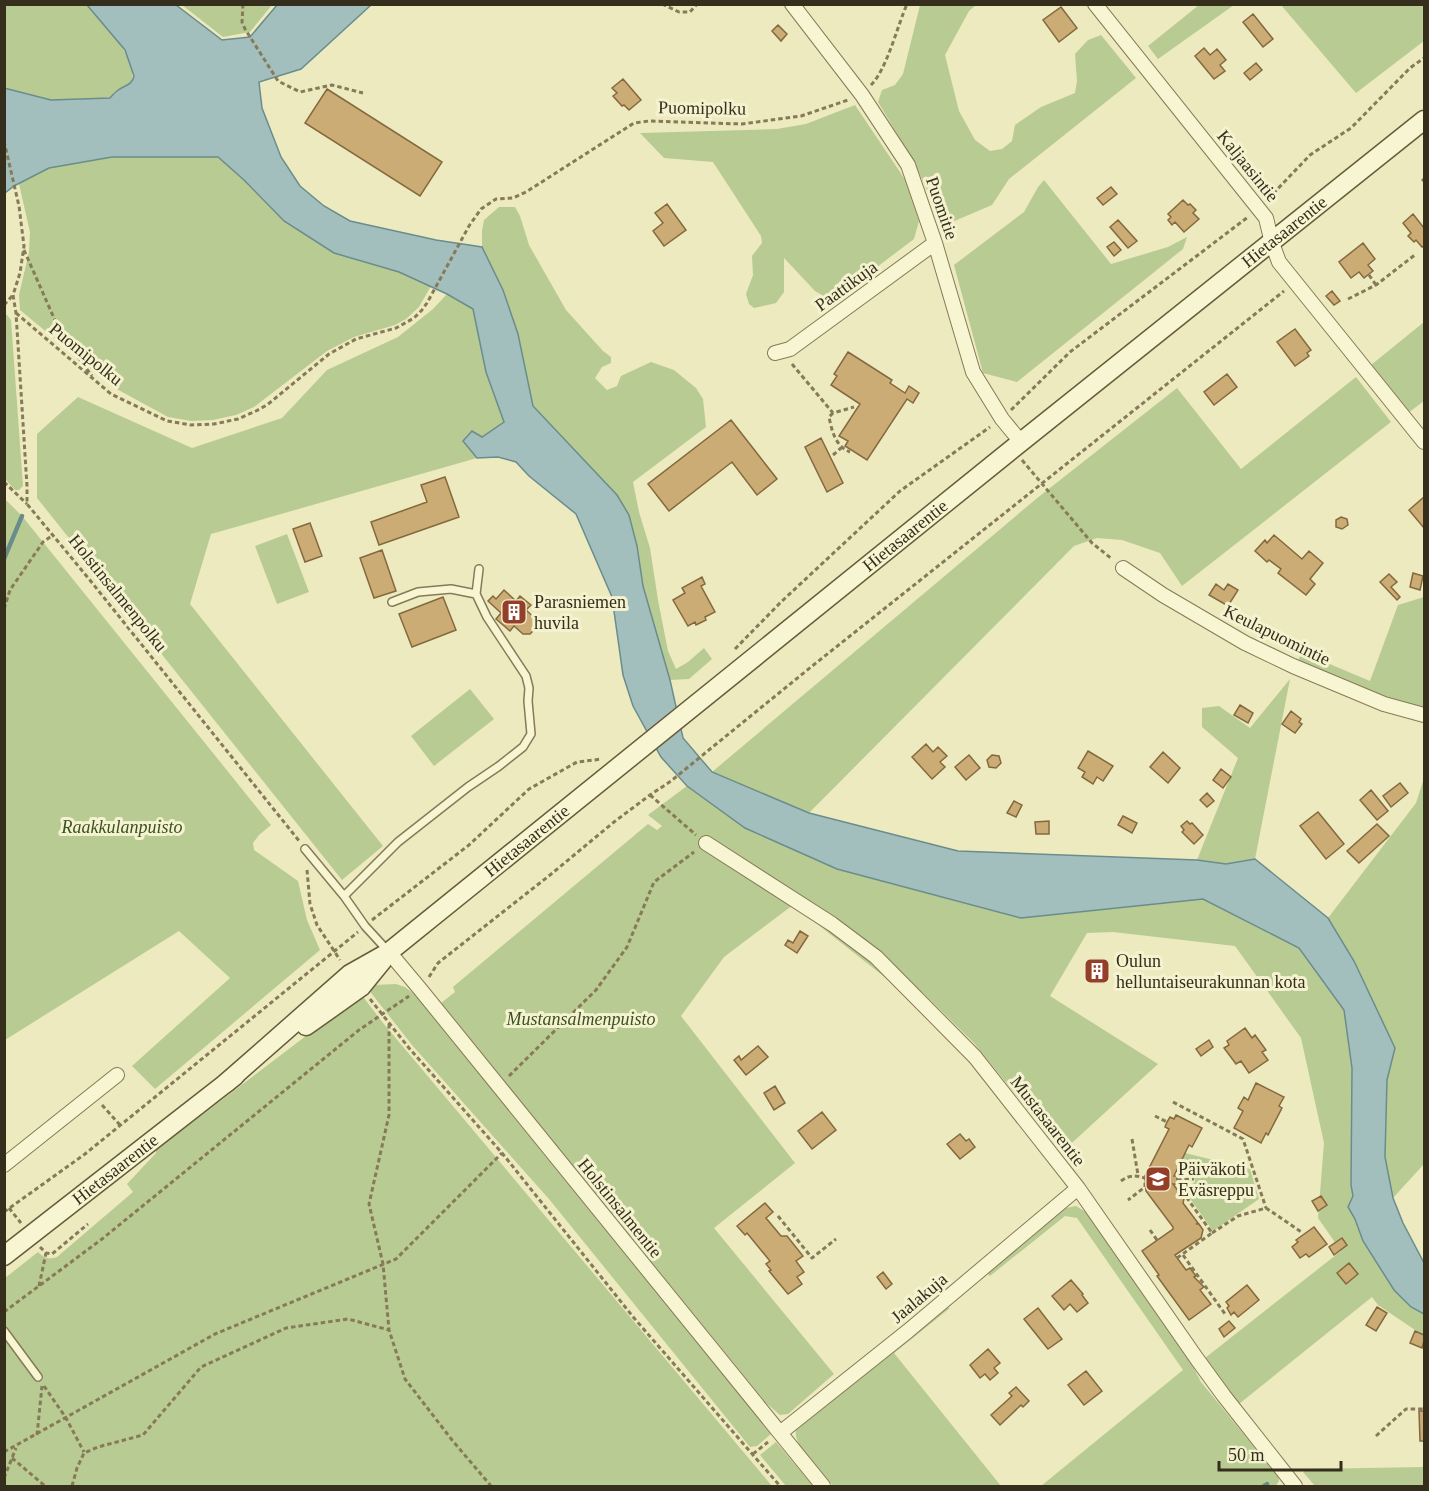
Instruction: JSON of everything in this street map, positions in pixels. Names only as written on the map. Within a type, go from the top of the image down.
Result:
[{"type":"street","name":"Puomitie","points":[[792,4],[862,95],[908,165],[935,243],[973,372],[1017,446]]},
{"type":"street","name":"Kaljaasintie","points":[[1095,4],[1259,208],[1266,218],[1279,262],[1425,442]]},
{"type":"street","name":"Hietasaarentie","points":[[4,1256],[226,1083],[350,974],[389,952],[1425,120]]},
{"type":"street","name":"Paattikuja","points":[[778,352],[790,349],[935,243]]},
{"type":"street","name":"Keulapuomintie","points":[[1123,568],[1162,595],[1245,643],[1384,704],[1425,715]]},
{"type":"street","name":"Mustasaarentie","points":[[706,843],[832,924],[876,957],[975,1058],[1078,1188],[1203,1369],[1295,1486]]},
{"type":"street","name":"Holstinsalmentie","points":[[389,952],[823,1486]]},
{"type":"street","points":[[4,1165],[117,1076]]},
{"type":"street","name":"Jaalakuja","points":[[780,1433],[908,1331],[1078,1188]]},
{"type":"lane","points":[[345,896],[399,842],[523,747],[531,735],[529,688],[526,676],[487,617],[476,594],[479,569]]},
{"type":"lane","points":[[392,602],[418,592],[451,589],[476,594]]},
{"type":"lane","points":[[305,849],[345,896],[365,926],[389,952]]},
{"type":"lane","points":[[4,1331],[38,1377]]},
{"type":"path","points":[[243,4],[242,22],[245,29],[278,81],[300,92],[332,85],[363,93]]},
{"type":"path","points":[[662,4],[679,12],[690,12],[697,4]]},
{"type":"path","points":[[862,95],[876,80],[889,53],[907,4]]},
{"type":"path","points":[[732,652],[781,602],[900,491],[1002,419],[1070,352],[1259,208],[1310,155],[1351,128],[1410,68],[1425,58]]},
{"type":"path","name":"Puomipolku","points":[[16,313],[111,394],[167,421],[191,425],[214,424],[238,419],[267,405],[329,354],[356,339],[396,328],[414,318],[427,303],[469,226],[481,209],[496,199],[513,198],[526,192],[633,123],[649,121],[742,124],[801,116],[862,95]]},
{"type":"path","points":[[4,141],[19,206],[24,249],[13,295],[4,305]]},
{"type":"path","points":[[24,249],[61,334],[96,381]]},
{"type":"path","points":[[1348,299],[1376,285],[1416,254]]},
{"type":"path","points":[[1369,275],[1376,285]]},
{"type":"path","points":[[4,1312],[102,1239],[350,1038],[420,989],[438,963],[650,795],[716,746],[1295,282]]},
{"type":"path","points":[[13,295],[27,504]]},
{"type":"path","points":[[778,352],[833,412]]},
{"type":"path","points":[[850,452],[841,448],[833,435],[829,417],[833,412],[854,407]]},
{"type":"path","points":[[1017,446],[1042,483],[1092,543],[1123,568]]},
{"type":"path","points":[[833,455],[841,448]]},
{"type":"path","name":"Holstinsalmenpolku","points":[[4,482],[27,504],[53,535],[305,849]]},
{"type":"path","points":[[4,609],[10,590],[43,542],[53,535]]},
{"type":"path","points":[[4,1212],[85,1154],[365,926],[469,845],[529,789],[577,762],[608,758]]},
{"type":"path","points":[[499,1086],[596,990],[627,947],[654,882],[706,843],[650,795]]},
{"type":"path","points":[[305,849],[310,904],[317,925],[334,952]]},
{"type":"path","points":[[382,1014],[502,1153],[634,1318],[753,1454],[777,1486]]},
{"type":"path","points":[[389,1022],[389,1115],[369,1204],[383,1264],[389,1330],[405,1379],[491,1486]]},
{"type":"path","points":[[93,1095],[120,1125]]},
{"type":"path","points":[[1173,1102],[1243,1139],[1266,1208],[1303,1233]]},
{"type":"path","points":[[1155,1116],[1167,1122]]},
{"type":"path","points":[[1132,1139],[1138,1176]]},
{"type":"path","points":[[4,1452],[215,1335],[396,1259],[502,1153]]},
{"type":"path","points":[[1121,1181],[1126,1177],[1145,1178],[1145,1187],[1128,1200]]},
{"type":"path","points":[[1194,1179],[1179,1180],[1182,1191],[1212,1233]]},
{"type":"path","points":[[1177,1258],[1238,1216],[1266,1208]]},
{"type":"path","points":[[778,1216],[812,1258],[836,1239]]},
{"type":"path","points":[[1150,1230],[1157,1240]]},
{"type":"path","points":[[39,1286],[46,1253]]},
{"type":"path","points":[[1183,1254],[1225,1314]]},
{"type":"path","points":[[72,1486],[84,1453],[143,1435],[201,1367],[286,1328],[348,1319],[389,1330]]},
{"type":"path","points":[[37,1435],[43,1384],[66,1418],[84,1453]]},
{"type":"path","points":[[1376,1436],[1406,1409],[1425,1409]]},
{"type":"path","points":[[753,1454],[780,1433]]},
{"type":"path","points":[[4,1478],[16,1446]]},
{"type":"path","points":[[12,1458],[45,1486]]},
{"type":"green space","points":[[4,5],[87,5],[110,30],[125,53],[133,74],[131,83],[110,98],[51,100],[5,88]]},
{"type":"green space","points":[[182,5],[272,5],[250,32],[223,37]]},
{"type":"green space","points":[[920,5],[976,5],[969,11],[945,55],[959,111],[975,140],[990,151],[1002,149],[1012,141],[1015,125],[1041,107],[1075,93],[1077,81],[1075,54],[1088,40],[1101,35],[1136,78],[1009,179],[992,205],[945,225],[941,221],[914,162],[878,102],[882,90],[895,85],[903,74]]},
{"type":"green space","points":[[1199,5],[1234,5],[1158,59],[1148,46]]},
{"type":"green space","points":[[1281,5],[1424,5],[1424,41],[1356,93]]},
{"type":"green space","points":[[855,105],[906,181],[919,221],[914,239],[832,301],[815,291],[784,258],[784,292],[776,303],[754,308],[749,304],[746,294],[753,275],[752,256],[762,243],[761,236],[713,162],[664,158],[640,133],[777,129],[806,124]]},
{"type":"green space","points":[[112,157],[218,157],[284,221],[334,253],[399,272],[431,286],[419,307],[406,319],[395,325],[354,337],[327,351],[254,407],[236,415],[213,420],[191,421],[168,417],[113,387],[20,310],[19,295],[29,252],[30,232],[19,184],[49,168]]},
{"type":"green space","points":[[1044,180],[1111,264],[1168,247],[1187,237],[1183,249],[1017,382],[983,373],[954,265],[1024,212]]},
{"type":"green space","points":[[499,207],[515,207],[529,245],[566,310],[611,357],[611,363],[602,367],[595,378],[607,390],[617,386],[621,376],[651,362],[674,370],[696,388],[703,399],[706,427],[633,482],[650,548],[668,651],[676,669],[704,648],[712,659],[689,679],[670,680],[643,586],[637,546],[629,515],[616,495],[533,406],[518,334],[503,290],[482,247],[484,220]]},
{"type":"green space","points":[[447,294],[473,309],[486,372],[504,422],[482,437],[463,441],[477,458],[211,534],[190,604],[383,846],[342,880],[37,498],[37,434],[78,397],[192,448],[282,418],[327,370],[398,337],[433,309]]},
{"type":"green space","points":[[5,314],[11,320],[23,486],[19,490],[15,490],[5,479]]},
{"type":"green space","points":[[1424,322],[1424,401],[1408,413],[1371,365]]},
{"type":"green space","points":[[1356,377],[1391,422],[1182,586],[1160,553],[1122,540],[1097,538],[1074,546],[809,813],[712,772],[1036,499],[1177,388],[1241,469]]},
{"type":"green space","name":"Raakkulanpuisto","points":[[5,499],[22,516],[271,825],[253,843],[254,850],[298,881],[307,920],[320,950],[155,1089],[132,1066],[230,978],[179,931],[5,1040]]},
{"type":"green space","points":[[287,534],[309,592],[277,604],[255,546]]},
{"type":"green space","points":[[1424,597],[1424,710],[1382,696],[1298,662],[1301,652],[1370,681],[1398,605]]},
{"type":"green space","points":[[1290,679],[1255,859],[1226,864],[1197,860],[1238,758],[1202,727],[1202,708],[1219,706],[1250,728]]},
{"type":"green space","points":[[470,689],[494,719],[434,766],[411,736]]},
{"type":"green space","points":[[1424,778],[1424,1164],[1393,1198],[1385,1157],[1387,1080],[1395,1048],[1354,961],[1328,918],[1416,803]]},
{"type":"green space","name":"Mustansalmenpuisto","points":[[687,786],[746,828],[837,869],[1021,918],[1104,906],[1203,899],[1299,948],[1344,1010],[1352,1068],[1351,1185],[1353,1197],[1348,1207],[1363,1241],[1411,1307],[1424,1314],[1424,1336],[1378,1305],[1372,1297],[1239,1404],[1205,1358],[1341,1251],[1318,1218],[1324,1143],[1301,1038],[1235,946],[1113,932],[1087,933],[1050,996],[1158,1064],[1062,1152],[974,1043],[922,992],[911,1000],[793,905],[724,957],[681,1016],[795,1163],[714,1228],[834,1374],[788,1414],[780,1415],[765,1402],[441,1003],[455,992],[453,987],[648,824],[657,830],[662,826],[648,815]]},
{"type":"green space","points":[[396,984],[405,987],[418,997],[771,1434],[757,1446],[750,1447],[549,1199],[412,1045],[368,989],[375,985]]},
{"type":"green space","points":[[361,994],[772,1486],[5,1486],[5,1278],[38,1252],[47,1258],[57,1257],[133,1192],[127,1184],[156,1153],[156,1150]]},
{"type":"green space","points":[[1185,1153],[1250,1169],[1259,1199],[1213,1231],[1184,1190],[1195,1182],[1194,1174],[1188,1173],[1180,1165]]},
{"type":"green space","points":[[1076,1206],[1091,1215],[1191,1363],[1201,1382],[1278,1476],[1279,1481],[1276,1486],[1041,1486],[1183,1370],[1077,1218],[1065,1216],[990,1276],[987,1273],[1066,1208]]},
{"type":"green space","points":[[943,1306],[950,1308],[894,1353],[1001,1486],[833,1486],[800,1446],[796,1436],[796,1426]]},
{"type":"green space","points":[[776,1442],[813,1486],[786,1486],[760,1455]]},
{"type":"green space","points":[[1424,1467],[1424,1486],[1315,1486],[1303,1472],[1309,1469]]},
{"type":"water","points":[[87,5],[176,5],[222,40],[250,37],[277,5],[371,5],[301,69],[259,82],[262,108],[281,157],[300,186],[324,206],[350,221],[436,240],[482,247],[503,290],[518,334],[533,406],[617,495],[629,515],[637,546],[643,586],[670,680],[683,738],[712,772],[809,813],[958,851],[1197,860],[1226,864],[1255,859],[1328,918],[1354,961],[1395,1048],[1387,1080],[1385,1157],[1393,1198],[1424,1263],[1424,1314],[1411,1307],[1394,1290],[1363,1241],[1348,1207],[1353,1196],[1351,1185],[1352,1068],[1344,1010],[1299,948],[1203,899],[1021,918],[837,869],[745,828],[687,786],[661,757],[633,706],[623,675],[612,597],[576,514],[529,476],[516,462],[498,457],[477,458],[463,441],[472,431],[482,437],[504,422],[486,372],[473,309],[399,272],[334,253],[284,221],[218,157],[112,157],[49,168],[5,193],[4,88],[51,100],[110,98],[130,84],[133,79],[125,50]]},
{"type":"building","points":[[1061,7],[1077,28],[1059,42],[1043,20]]},
{"type":"building","points":[[1253,14],[1273,39],[1263,47],[1243,22]]},
{"type":"building","points":[[778,25],[787,34],[781,41],[772,31]]},
{"type":"building","points":[[1204,48],[1210,55],[1217,49],[1226,60],[1220,65],[1225,71],[1214,79],[1195,56]]},
{"type":"building","points":[[1256,63],[1262,70],[1250,80],[1244,73]]},
{"type":"building","points":[[623,79],[641,100],[629,110],[613,96],[617,93],[612,88]]},
{"type":"building","points":[[327,89],[442,162],[420,196],[305,123]]},
{"type":"building","points":[[1111,187],[1117,194],[1103,205],[1097,198]]},
{"type":"building","points":[[1183,200],[1196,210],[1193,213],[1199,219],[1184,232],[1175,222],[1172,225],[1168,220],[1171,217],[1168,214]]},
{"type":"building","points":[[667,204],[686,230],[664,246],[653,231],[663,223],[655,213]]},
{"type":"building","points":[[1413,214],[1424,228],[1424,246],[1422,247],[1408,236],[1411,233],[1403,223]]},
{"type":"building","points":[[1118,220],[1137,241],[1128,248],[1110,227]]},
{"type":"building","points":[[1114,242],[1121,250],[1114,256],[1107,247]]},
{"type":"building","points":[[1363,243],[1375,259],[1368,265],[1373,271],[1364,278],[1359,272],[1351,278],[1339,262]]},
{"type":"building","points":[[1332,291],[1340,301],[1334,305],[1326,296]]},
{"type":"building","points":[[1295,329],[1311,350],[1307,353],[1309,356],[1295,366],[1277,342]]},
{"type":"building","points":[[848,352],[892,380],[890,383],[905,393],[909,386],[919,393],[913,403],[907,399],[867,460],[845,446],[848,441],[839,436],[860,404],[831,385],[837,376],[834,374]]},
{"type":"building","points":[[1227,374],[1237,387],[1214,405],[1204,392]]},
{"type":"building","points":[[731,420],[777,479],[757,495],[732,462],[669,511],[648,484]]},
{"type":"building","points":[[821,438],[843,483],[827,492],[805,447]]},
{"type":"building","points":[[445,477],[459,517],[379,545],[371,522],[427,502],[421,485]]},
{"type":"building","points":[[1424,497],[1424,528],[1409,510]]},
{"type":"building","points":[[1341,517],[1347,519],[1348,525],[1342,529],[1336,527],[1336,520]]},
{"type":"building","points":[[310,523],[322,556],[305,562],[293,529]]},
{"type":"building","points":[[1274,535],[1302,559],[1309,551],[1323,563],[1310,579],[1315,584],[1306,595],[1278,573],[1281,569],[1269,560],[1267,562],[1255,551],[1265,540],[1267,543]]},
{"type":"building","points":[[382,550],[396,591],[374,598],[360,558]]},
{"type":"building","points":[[1413,573],[1423,576],[1420,590],[1410,587]]},
{"type":"building","points":[[1389,574],[1397,582],[1391,587],[1400,597],[1397,600],[1380,582]]},
{"type":"building","points":[[702,577],[705,584],[701,586],[715,612],[705,617],[706,620],[688,626],[673,600],[685,593],[682,588]]},
{"type":"building","points":[[1216,584],[1224,590],[1228,584],[1238,590],[1228,606],[1209,595]]},
{"type":"building","name":"Parasniemen huvila","points":[[504,590],[516,601],[520,596],[531,605],[526,610],[536,619],[537,627],[530,634],[523,634],[514,626],[510,631],[496,619],[501,613],[488,601],[493,596],[496,599]]},
{"type":"building","points":[[443,597],[456,630],[412,647],[399,614]]},
{"type":"building","points":[[1240,705],[1253,713],[1248,723],[1234,715]]},
{"type":"building","points":[[1291,711],[1301,719],[1299,722],[1302,724],[1295,733],[1282,724]]},
{"type":"building","points":[[926,744],[933,752],[938,747],[947,756],[940,762],[945,767],[932,779],[912,757]]},
{"type":"building","points":[[1088,751],[1113,766],[1103,781],[1097,777],[1093,784],[1082,777],[1085,772],[1078,768]]},
{"type":"building","points":[[1163,752],[1180,768],[1168,783],[1150,767]]},
{"type":"building","points":[[969,755],[980,768],[966,780],[955,767]]},
{"type":"building","points":[[992,755],[999,756],[1001,763],[996,768],[989,767],[987,760]]},
{"type":"building","points":[[1221,769],[1231,777],[1223,788],[1213,780]]},
{"type":"building","points":[[1400,783],[1408,793],[1391,807],[1383,796]]},
{"type":"building","points":[[1371,790],[1388,811],[1377,820],[1360,800]]},
{"type":"building","points":[[1207,793],[1214,801],[1207,807],[1200,800]]},
{"type":"building","points":[[1014,801],[1022,805],[1016,817],[1007,813]]},
{"type":"building","points":[[1318,812],[1344,844],[1326,859],[1300,826]]},
{"type":"building","points":[[1123,816],[1137,823],[1132,833],[1118,825]]},
{"type":"building","points":[[1049,821],[1049,834],[1036,834],[1035,822]]},
{"type":"building","points":[[1187,821],[1203,835],[1194,844],[1182,832],[1184,830],[1181,826]]},
{"type":"building","points":[[1377,824],[1389,836],[1359,863],[1347,851]]},
{"type":"building","points":[[800,931],[808,936],[797,953],[785,945],[788,940],[793,943]]},
{"type":"building","name":"Oulun helluntaiseurakunnan kota","points":[[1099,965],[1103,971],[1099,977],[1095,977],[1091,969]]},
{"type":"building","points":[[1245,1028],[1252,1038],[1255,1035],[1266,1050],[1262,1052],[1268,1060],[1249,1073],[1241,1061],[1236,1064],[1224,1048],[1229,1045],[1227,1041]]},
{"type":"building","points":[[1209,1040],[1213,1047],[1201,1056],[1196,1049]]},
{"type":"building","points":[[758,1046],[768,1057],[746,1075],[734,1060],[739,1056],[741,1060]]},
{"type":"building","points":[[1256,1083],[1284,1097],[1279,1106],[1282,1108],[1268,1135],[1266,1133],[1261,1143],[1234,1128],[1243,1111],[1238,1108],[1244,1097],[1248,1100]]},
{"type":"building","points":[[775,1086],[785,1103],[774,1110],[764,1093]]},
{"type":"building","points":[[822,1112],[836,1130],[812,1149],[798,1131]]},
{"type":"building","points":[[1176,1115],[1202,1128],[1192,1147],[1189,1145],[1174,1176],[1177,1176],[1177,1184],[1173,1184],[1184,1199],[1183,1203],[1198,1223],[1196,1224],[1199,1224],[1203,1230],[1201,1238],[1175,1255],[1186,1270],[1190,1268],[1196,1276],[1194,1277],[1204,1287],[1200,1290],[1211,1304],[1189,1320],[1142,1251],[1173,1229],[1146,1191],[1145,1176],[1169,1129],[1165,1127],[1167,1122],[1170,1117],[1174,1119]]},
{"type":"building","points":[[960,1134],[966,1141],[969,1139],[975,1147],[960,1159],[947,1144]]},
{"type":"building","points":[[1321,1196],[1327,1205],[1318,1211],[1312,1201]]},
{"type":"building","points":[[765,1203],[773,1212],[766,1218],[781,1236],[787,1236],[803,1256],[796,1261],[804,1272],[797,1277],[802,1284],[788,1294],[769,1271],[771,1270],[766,1264],[770,1261],[747,1233],[745,1235],[737,1226]]},
{"type":"building","points":[[1314,1227],[1327,1244],[1309,1257],[1306,1254],[1300,1258],[1292,1247],[1298,1242],[1296,1240]]},
{"type":"building","points":[[1342,1238],[1347,1245],[1334,1255],[1329,1247]]},
{"type":"building","points":[[1349,1263],[1358,1274],[1346,1284],[1337,1273]]},
{"type":"building","points":[[883,1272],[892,1284],[886,1289],[877,1277]]},
{"type":"building","points":[[1071,1280],[1088,1303],[1077,1312],[1070,1304],[1064,1310],[1052,1296]]},
{"type":"building","points":[[1247,1285],[1259,1300],[1238,1317],[1234,1312],[1231,1315],[1226,1302]]},
{"type":"building","points":[[1377,1307],[1387,1313],[1376,1331],[1366,1325]]},
{"type":"building","points":[[1038,1308],[1062,1339],[1048,1349],[1024,1319]]},
{"type":"building","points":[[1229,1321],[1235,1328],[1224,1337],[1219,1329]]},
{"type":"building","points":[[1415,1331],[1424,1335],[1422,1348],[1410,1343]]},
{"type":"building","points":[[988,1349],[1000,1363],[994,1368],[998,1373],[990,1380],[985,1374],[980,1378],[970,1365]]},
{"type":"building","points":[[1086,1371],[1102,1391],[1084,1405],[1068,1385]]},
{"type":"building","points":[[1016,1387],[1029,1401],[1023,1407],[1021,1405],[1000,1425],[991,1415],[1012,1396],[1009,1393]]},
{"type":"building","points":[[1419,1411],[1424,1411],[1424,1441],[1420,1441]]},
{"type":"waterway","points":[[4,559],[22,516]]},
{"type":"place","name":"Parasniemen huvila","points":[[514,612]]},
{"type":"place","name":"Oulun helluntaiseurakunnan kota","points":[[1097,971]]},
{"type":"place","name":"Päiväkoti Eväsreppu","points":[[1158,1179]]}]
